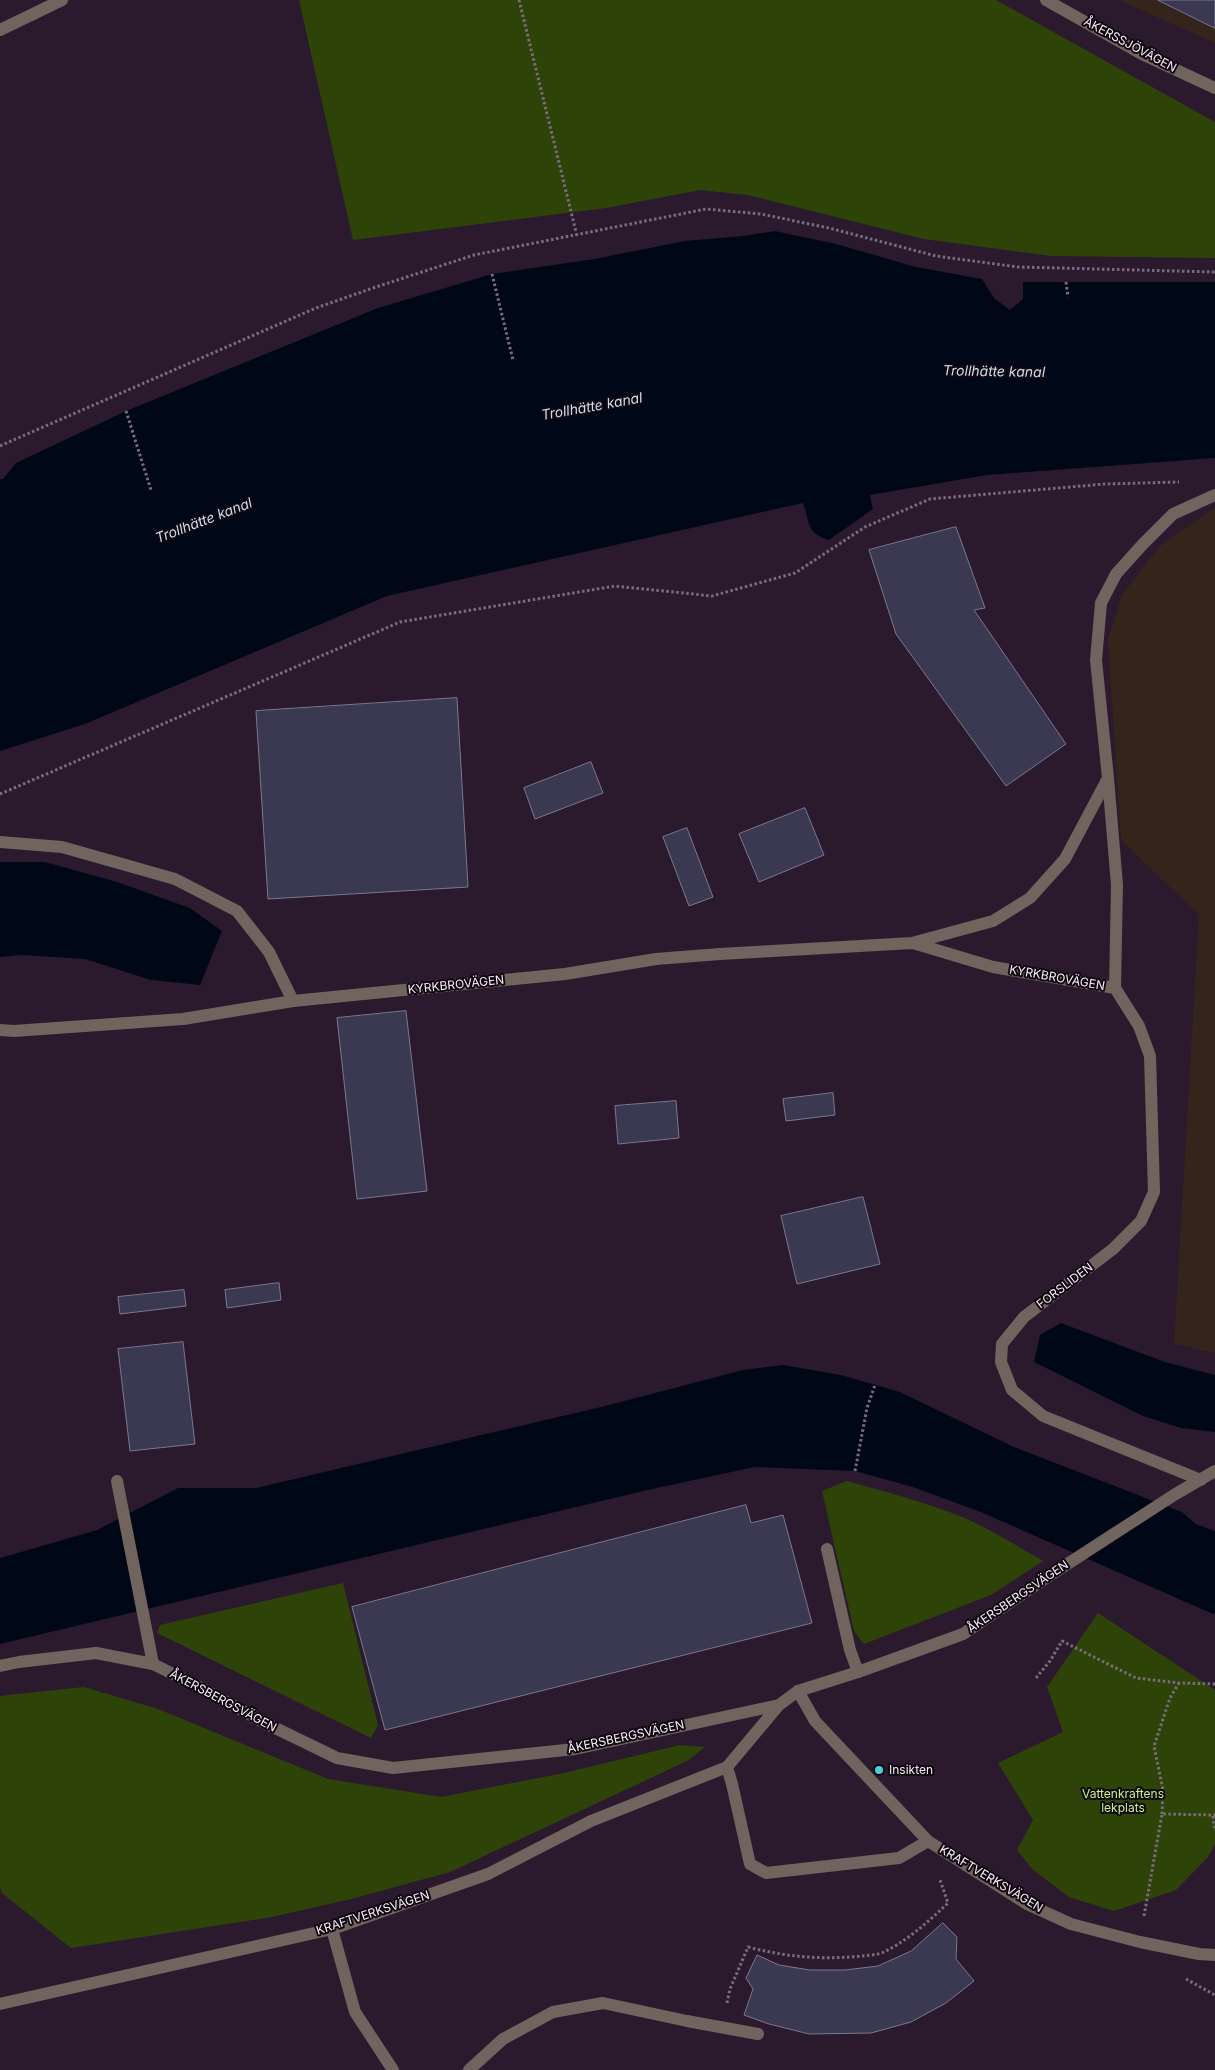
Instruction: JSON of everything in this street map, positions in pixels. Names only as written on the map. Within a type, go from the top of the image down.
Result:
[{"type":"street","points":[[0,30],[62,0]]},
{"type":"street","name":"ÅKERSSJÖVÄGEN","points":[[1046,0],[1142,54],[1215,88]]},
{"type":"street","name":"KYRKBROVÄGEN","points":[[912,943],[993,967],[1115,988],[1117,885],[1096,660],[1101,604],[1116,574],[1173,514],[1212,496]]},
{"type":"street","name":"KYRKBROVÄGEN","points":[[0,1030],[14,1031],[183,1019],[293,1001],[565,974],[656,959],[912,943],[993,921],[1030,898],[1064,859],[1108,778]]},
{"type":"street","points":[[0,842],[62,847],[175,879],[237,911],[269,952],[293,1001]]},
{"type":"street","name":"FORSLIDEN","points":[[1115,988],[1139,1026],[1150,1056],[1154,1192],[1141,1221],[1112,1249],[1024,1317],[1002,1344],[1001,1362],[1012,1390],[1043,1416],[1200,1480]]},
{"type":"street","name":"ÅKERSBERGSVÄGEN","points":[[0,1666],[96,1653],[153,1664],[263,1722],[337,1758],[393,1768],[575,1749],[779,1705],[798,1691],[858,1672],[963,1634],[1174,1495],[1215,1471]]},
{"type":"street","points":[[117,1481],[153,1664]]},
{"type":"street","points":[[827,1549],[850,1650],[858,1672]]},
{"type":"street","points":[[798,1691],[815,1721],[928,1841]]},
{"type":"street","name":"KRAFTVERKSVÄGEN","points":[[0,2004],[332,1929],[488,1874],[592,1821],[727,1767],[779,1705]]},
{"type":"street","name":"KRAFTVERKSVÄGEN","points":[[727,1767],[750,1864],[766,1873],[899,1858],[928,1841],[1027,1904],[1071,1924],[1140,1942],[1199,1954],[1215,1955]]},
{"type":"street","points":[[332,1929],[356,2012],[393,2070]]},
{"type":"street","points":[[469,2070],[503,2039],[553,2012],[603,2003],[687,2022],[758,2034]]},
{"type":"path","points":[[519,0],[577,236]]},
{"type":"path","points":[[0,446],[316,308],[474,255],[706,209],[761,214],[830,228],[936,256],[1018,267],[1215,272]]},
{"type":"path","points":[[492,274],[513,360]]},
{"type":"path","points":[[1066,282],[1068,297]]},
{"type":"path","points":[[126,411],[151,490]]},
{"type":"path","points":[[0,794],[400,622],[614,586],[712,596],[795,573],[865,527],[930,499],[1105,484],[1189,481],[1212,496]]},
{"type":"path","points":[[855,1472],[867,1408],[875,1385]]},
{"type":"path","points":[[1036,1678],[1050,1661],[1062,1641],[1136,1678],[1180,1684],[1215,1684]]},
{"type":"path","points":[[1140,1942],[1162,1814],[1163,1790],[1154,1746],[1170,1698],[1180,1684]]},
{"type":"path","points":[[1162,1814],[1214,1816],[1215,1830]]},
{"type":"path","points":[[730,1989],[748,1947],[773,1954],[803,1958],[839,1958],[882,1953],[920,1930],[948,1904],[928,1841]]},
{"type":"shaded area","points":[[1119,0],[1215,0],[1215,43]]},
{"type":"shaded area","points":[[1215,507],[1215,1353],[1174,1344],[1199,915],[1121,840],[1108,639],[1122,595],[1159,547]]},
{"type":"green space","points":[[299,0],[996,0],[1215,122],[1215,258],[1051,256],[924,239],[748,195],[700,190],[606,208],[353,240]]},
{"type":"green space","points":[[847,1481],[965,1518],[1043,1561],[991,1595],[864,1644],[854,1631],[822,1491]]},
{"type":"green space","points":[[343,1583],[378,1725],[371,1738],[157,1633],[160,1625]]},
{"type":"green space","name":"Vattenkraftens lekplats","points":[[1098,1613],[1215,1690],[1215,1844],[1208,1857],[1176,1890],[1114,1911],[1069,1897],[1032,1869],[1017,1850],[1033,1820],[998,1763],[1063,1732],[1047,1687]]},
{"type":"green space","points":[[84,1687],[158,1709],[328,1779],[441,1797],[564,1773],[680,1745],[705,1747],[689,1760],[450,1872],[351,1899],[272,1917],[71,1948],[2,1893],[0,1888],[0,1696]]},
{"type":"water","name":"Trollhätte kanal","points":[[775,231],[836,244],[916,267],[982,279],[994,298],[1010,310],[1023,299],[1023,282],[1215,282],[1215,458],[987,475],[870,495],[873,509],[829,540],[816,534],[810,526],[803,503],[387,596],[85,724],[0,751],[0,479],[3,479],[16,463],[126,411],[378,308],[492,274],[594,259],[685,241]]},
{"type":"water","points":[[0,862],[45,862],[117,882],[190,908],[222,931],[200,985],[151,980],[85,959],[21,955],[0,957]]},
{"type":"water","points":[[1061,1323],[1165,1362],[1215,1375],[1215,1432],[1181,1428],[1143,1416],[1034,1362],[1040,1335]]},
{"type":"water","points":[[783,1365],[841,1375],[900,1392],[1014,1447],[1182,1512],[1196,1524],[1215,1531],[1215,1613],[1213,1614],[983,1513],[913,1487],[855,1471],[755,1467],[652,1489],[0,1644],[0,1558],[97,1530],[178,1488],[256,1488],[605,1406],[743,1370]]},
{"type":"building","points":[[1158,0],[1215,0],[1215,28]]},
{"type":"building","points":[[956,527],[985,608],[974,610],[1066,744],[1006,786],[896,634],[869,550]]},
{"type":"building","points":[[457,698],[468,887],[268,899],[256,711]]},
{"type":"building","points":[[591,762],[603,793],[535,819],[524,788]]},
{"type":"building","points":[[805,808],[824,855],[759,882],[739,834]]},
{"type":"building","points":[[687,828],[713,897],[689,906],[663,837]]},
{"type":"building","points":[[406,1011],[427,1191],[357,1199],[337,1018]]},
{"type":"building","points":[[833,1093],[835,1115],[786,1121],[783,1099]]},
{"type":"building","points":[[676,1101],[679,1138],[618,1144],[615,1106]]},
{"type":"building","points":[[863,1197],[880,1264],[797,1284],[781,1216]]},
{"type":"building","points":[[279,1283],[281,1300],[227,1308],[225,1290]]},
{"type":"building","points":[[184,1290],[186,1306],[120,1314],[118,1297]]},
{"type":"building","points":[[183,1342],[195,1444],[130,1451],[118,1349]]},
{"type":"building","points":[[746,1505],[751,1523],[783,1515],[812,1623],[385,1730],[352,1607]]},
{"type":"building","points":[[943,1923],[957,1937],[956,1959],[974,1981],[946,2003],[911,2022],[871,2033],[809,2034],[769,2024],[744,2015],[753,1989],[746,1978],[757,1955],[779,1965],[810,1970],[845,1970],[878,1966],[911,1951]]},
{"type":"place","name":"Insikten","points":[[879,1770]]}]
